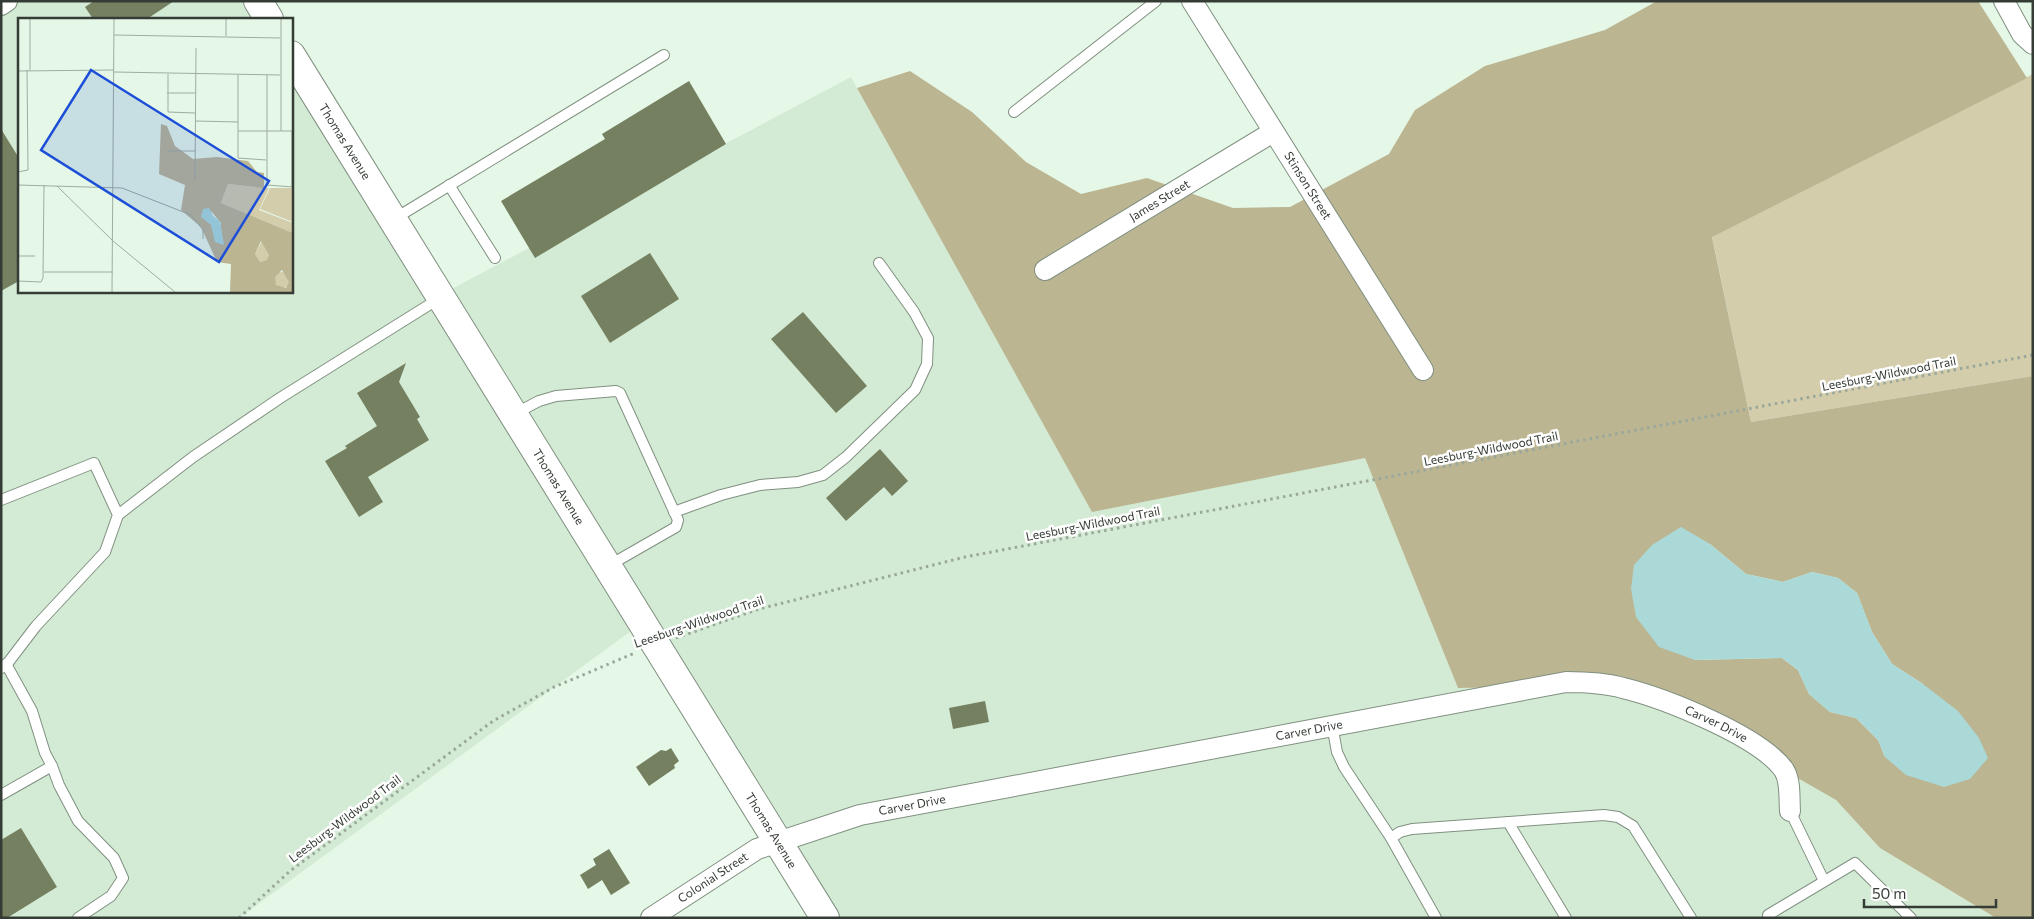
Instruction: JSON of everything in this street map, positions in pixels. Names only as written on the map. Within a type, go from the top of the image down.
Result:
[{"type":"street","points":[[1,5],[7,1]]},
{"type":"street","points":[[258,1],[268,18]]},
{"type":"street","name":"Stinson Street","points":[[1192,1],[1423,370]]},
{"type":"street","points":[[2004,1],[2022,34],[2033,44]]},
{"type":"street","name":"Thomas Avenue","points":[[292,57],[825,918]]},
{"type":"street","name":"James Street","points":[[1045,270],[1273,132]]},
{"type":"street","name":"Carver Drive","points":[[778,842],[860,815],[1566,682],[1589,682],[1651,696],[1744,737],[1766,753],[1784,770],[1788,780],[1790,811]]},
{"type":"street","name":"Colonial Street","points":[[651,918],[757,849],[778,842]]},
{"type":"lane","points":[[1014,112],[1156,1]]},
{"type":"lane","points":[[393,220],[664,55]]},
{"type":"lane","points":[[449,185],[496,258]]},
{"type":"lane","points":[[674,512],[760,485],[798,482],[823,475],[846,457],[915,390],[927,364],[928,338],[914,312],[879,263]]},
{"type":"lane","points":[[78,918],[111,896],[123,878],[114,858],[78,821],[45,753],[32,711],[4,666],[36,626],[105,552],[118,514],[208,446],[330,366],[441,298]]},
{"type":"lane","points":[[513,414],[539,401],[556,396],[616,391],[620,393],[678,520],[676,527],[607,566]]},
{"type":"lane","points":[[1,500],[94,463],[118,514]]},
{"type":"lane","points":[[1332,725],[1337,752],[1344,767],[1391,838],[1436,918]]},
{"type":"lane","points":[[1,794],[52,766]]},
{"type":"lane","points":[[1790,811],[1824,881]]},
{"type":"lane","points":[[1391,838],[1400,832],[1412,829],[1604,815],[1618,817],[1633,826],[1691,918]]},
{"type":"lane","points":[[1508,822],[1566,918]]},
{"type":"lane","points":[[1768,918],[1768,915],[1855,863],[1911,918]]},
{"type":"path","name":"Leesburg-Wildwood Trail","points":[[239,918],[290,871],[494,721],[554,687],[656,644],[759,609],[965,557],[2033,355]]},
{"type":"shaded area","points":[[1,1],[247,1],[257,18],[18,18],[18,292],[292,292],[292,74],[811,918],[631,631],[239,918],[1,918]]},
{"type":"shaded area","points":[[1657,1],[1978,1],[2027,78],[1712,237],[1751,422],[2033,376],[2033,918],[1996,918],[1880,848],[1836,800],[1703,724],[1595,686],[1458,688],[1365,458],[1092,512],[857,88],[910,71],[972,112],[1026,162],[1081,194],[1147,178],[1233,208],[1290,207],[1389,154],[1415,110],[1485,66],[1605,30]],"holes":[[[1710,544],[1746,574],[1783,582],[1812,572],[1838,578],[1857,593],[1872,632],[1892,664],[1923,684],[1885,757],[1878,740],[1856,718],[1830,712],[1809,694],[1798,670],[1782,658],[1694,660]]]},
{"type":"shaded area","points":[[2033,74],[2033,376],[1751,422],[1712,236]]},
{"type":"shaded area","points":[[851,77],[1092,511],[1365,458],[1458,688],[1595,686],[1703,724],[1836,800],[1880,848],[1996,918],[836,918],[448,291]]},
{"type":"water","points":[[1681,527],[1710,544],[1746,574],[1783,582],[1812,572],[1838,578],[1857,593],[1872,632],[1892,664],[1923,684],[1958,711],[1979,738],[1988,758],[1970,779],[1944,787],[1906,775],[1885,757],[1878,740],[1856,718],[1830,712],[1809,694],[1798,670],[1782,658],[1695,660],[1659,647],[1636,617],[1631,589],[1634,565],[1652,545]]},
{"type":"building","points":[[94,1],[174,1],[148,18],[92,18],[85,7]]},
{"type":"building","points":[[689,81],[726,144],[535,258],[501,201],[605,139],[602,134]]},
{"type":"building","points":[[1,129],[18,156],[18,282],[1,291]]},
{"type":"building","points":[[650,253],[679,299],[610,343],[581,296]]},
{"type":"building","points":[[803,312],[867,386],[836,413],[771,339]]},
{"type":"building","points":[[406,363],[399,382],[420,417],[417,419],[429,440],[368,477],[383,502],[359,517],[325,461],[377,426],[357,393]]},
{"type":"building","points":[[880,449],[908,481],[892,496],[884,487],[846,521],[826,498]]},
{"type":"building","points":[[985,701],[989,722],[953,729],[949,708]]},
{"type":"building","points":[[671,748],[679,761],[674,765],[675,768],[649,786],[636,767],[661,750],[666,751]]},
{"type":"building","points":[[21,828],[57,887],[7,918],[1,918],[1,840]]},
{"type":"building","points":[[609,849],[630,883],[611,895],[602,880],[588,889],[580,875],[596,865],[593,859]]}]
